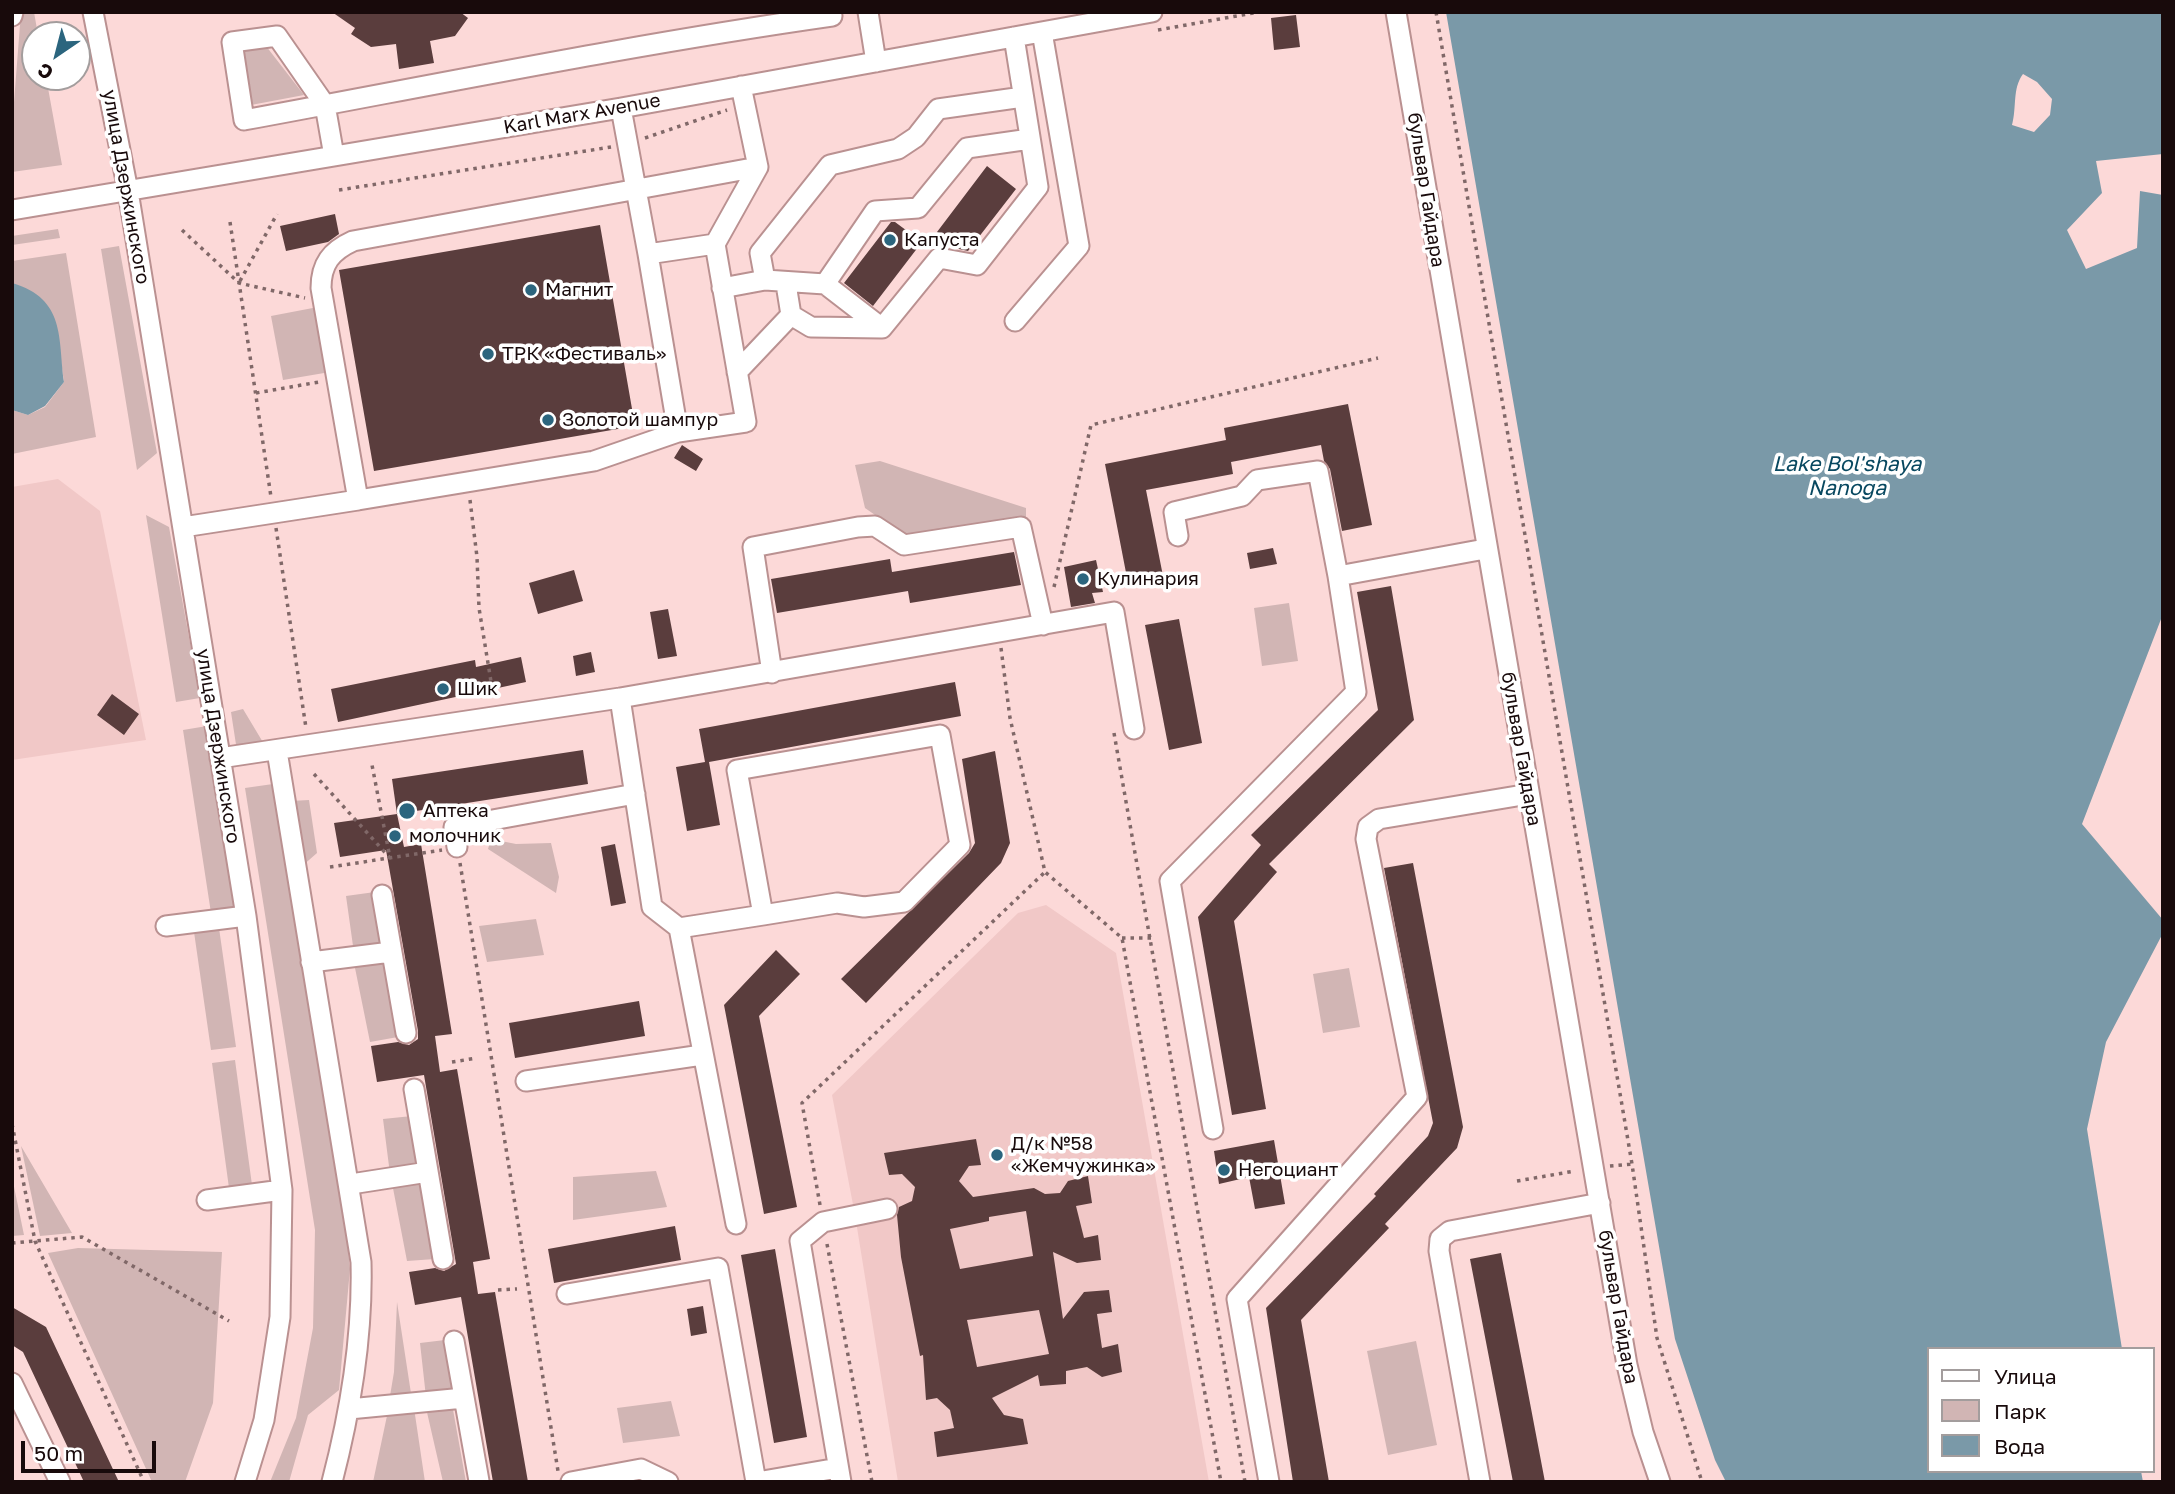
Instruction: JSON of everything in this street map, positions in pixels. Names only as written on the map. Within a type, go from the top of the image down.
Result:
[{"type":"street","name":"улица Дзержинского","points":[[93,12],[128,191],[246,916],[282,1190],[280,1317],[264,1420],[245,1482]]},
{"type":"street","points":[[334,156],[325,105],[277,36],[232,42],[244,120],[325,105],[747,21],[832,16],[831,12]]},
{"type":"street","points":[[868,12],[876,62]]},
{"type":"street","name":"бульвар Гайдара","points":[[1396,12],[1485,549],[1627,1365],[1643,1432],[1660,1482]]},
{"type":"street","name":"Karl Marx Avenue","points":[[12,211],[621,108],[743,95],[876,62],[1042,32],[1152,22]]},
{"type":"street","points":[[1015,321],[1079,246],[1042,32]]},
{"type":"street","points":[[882,328],[939,258],[977,265],[1038,187],[1014,37]]},
{"type":"street","points":[[183,527],[594,461],[678,432],[746,422],[715,244],[758,167],[743,95]]},
{"type":"street","points":[[765,280],[761,253],[830,165],[898,149],[916,137],[938,109],[1023,97]]},
{"type":"street","points":[[621,108],[678,432]]},
{"type":"street","points":[[825,284],[874,211],[918,208],[967,148],[1030,139]]},
{"type":"street","points":[[358,500],[323,302],[321,273],[327,260],[339,247],[353,241],[758,167]]},
{"type":"street","points":[[648,254],[715,244]]},
{"type":"street","points":[[722,288],[765,280],[786,284],[825,284],[882,328]]},
{"type":"street","points":[[786,284],[790,315]]},
{"type":"street","points":[[790,315],[811,327],[882,328]]},
{"type":"street","points":[[737,372],[790,315]]},
{"type":"street","points":[[1178,537],[1174,512],[1242,496],[1257,480],[1318,471],[1356,692],[1170,881],[1213,1129]]},
{"type":"street","points":[[772,673],[753,547],[858,527],[875,526],[904,545],[1021,527],[1043,625]]},
{"type":"street","points":[[1338,576],[1485,549]]},
{"type":"street","points":[[220,758],[620,698],[1114,612],[1134,729]]},
{"type":"street","points":[[620,698],[652,907],[679,928],[736,1224]]},
{"type":"street","points":[[679,928],[763,915],[836,903],[864,907],[904,902],[960,845],[940,735],[737,770],[763,915]]},
{"type":"street","points":[[277,751],[351,1184],[361,1262],[363,1308],[349,1409],[332,1482]]},
{"type":"street","points":[[457,847],[454,827],[635,794]]},
{"type":"street","points":[[1269,1482],[1237,1299],[1416,1097],[1366,839],[1368,827],[1379,819],[1529,794]]},
{"type":"street","points":[[382,895],[406,1033]]},
{"type":"street","points":[[166,926],[246,916]]},
{"type":"street","points":[[312,962],[391,952]]},
{"type":"street","points":[[526,1081],[702,1055]]},
{"type":"street","points":[[414,1089],[443,1259]]},
{"type":"street","points":[[351,1184],[428,1172]]},
{"type":"street","points":[[207,1200],[282,1190]]},
{"type":"street","points":[[1480,1482],[1439,1251],[1440,1239],[1450,1231],[1600,1203]]},
{"type":"street","points":[[567,1294],[718,1268],[757,1482],[840,1475],[800,1241],[823,1222],[887,1209]]},
{"type":"street","points":[[454,1341],[479,1481]]},
{"type":"street","points":[[12,1383],[60,1482]]},
{"type":"street","points":[[349,1409],[464,1398]]},
{"type":"street","points":[[571,1482],[641,1469],[668,1482]]},
{"type":"path","points":[[1152,22],[1259,12]]},
{"type":"path","points":[[1436,12],[1628,1136],[1657,1338],[1702,1482]]},
{"type":"path","points":[[339,190],[627,144],[743,95]]},
{"type":"path","points":[[239,283],[276,214]]},
{"type":"path","points":[[230,222],[306,730]]},
{"type":"path","points":[[182,230],[239,283],[323,302]]},
{"type":"path","points":[[1053,590],[1091,425],[1378,358]]},
{"type":"path","points":[[256,393],[337,379]]},
{"type":"path","points":[[467,482],[477,556],[479,608],[496,717]]},
{"type":"path","points":[[998,634],[1010,718],[1045,872],[1122,938],[1221,1482]]},
{"type":"path","points":[[1113,727],[1245,1482]]},
{"type":"path","points":[[372,765],[390,858]]},
{"type":"path","points":[[314,775],[390,858]]},
{"type":"path","points":[[330,867],[457,847],[560,1482]]},
{"type":"path","points":[[872,1482],[802,1103],[1045,872]]},
{"type":"path","points":[[1122,938],[1151,938]]},
{"type":"path","points":[[452,1062],[477,1058]]},
{"type":"path","points":[[12,1124],[35,1241],[145,1482]]},
{"type":"path","points":[[12,1243],[82,1237],[229,1321]]},
{"type":"path","points":[[498,1290],[517,1289]]},
{"type":"shaded area","points":[[58,479],[100,511],[146,740],[12,760],[12,487]]},
{"type":"shaded area","name":"Д/к №58 «Жемчужинка»","points":[[1046,905],[1116,953],[1209,1482],[898,1482],[855,1215],[832,1095],[1018,913]]},
{"type":"green space","points":[[21,12],[34,12],[36,21],[21,21],[21,91],[49,91],[62,165],[12,172],[12,128]]},
{"type":"green space","points":[[266,46],[304,95],[251,105],[240,51]]},
{"type":"green space","points":[[58,229],[60,238],[12,245],[12,236]]},
{"type":"green space","points":[[119,246],[157,453],[137,470],[101,249]]},
{"type":"green space","points":[[66,253],[96,437],[12,454],[12,410],[28,415],[45,407],[64,382],[61,361],[43,301],[12,283],[12,261]]},
{"type":"green space","points":[[318,307],[330,372],[283,380],[271,316]]},
{"type":"green space","points":[[880,461],[1026,508],[1026,518],[908,538],[865,508],[855,465]]},
{"type":"green space","points":[[146,515],[169,527],[200,698],[176,702]]},
{"type":"green space","points":[[1289,603],[1298,661],[1262,666],[1254,608]]},
{"type":"green space","points":[[243,709],[264,744],[237,751],[231,712]]},
{"type":"green space","points":[[207,726],[235,909],[211,913],[183,730]]},
{"type":"green space","points":[[273,784],[343,1199],[350,1269],[339,1390],[308,1415],[289,1482],[270,1482],[296,1418],[313,1328],[315,1230],[245,788]]},
{"type":"green space","points":[[309,800],[317,853],[301,867],[291,801]]},
{"type":"green space","points":[[491,839],[516,844],[551,843],[559,877],[556,893],[488,849]]},
{"type":"green space","points":[[375,892],[383,949],[354,953],[346,896]]},
{"type":"green space","points":[[536,919],[544,955],[487,962],[479,926]]},
{"type":"green space","points":[[219,928],[236,1047],[211,1050],[194,932]]},
{"type":"green space","points":[[385,958],[398,1037],[370,1042],[354,963]]},
{"type":"green space","points":[[1349,968],[1360,1027],[1323,1033],[1313,974]]},
{"type":"green space","points":[[235,1060],[252,1185],[229,1188],[212,1063]]},
{"type":"green space","points":[[412,1116],[419,1170],[390,1174],[383,1119]]},
{"type":"green space","points":[[21,1146],[72,1233],[40,1236]]},
{"type":"green space","points":[[656,1171],[667,1207],[573,1220],[573,1177]]},
{"type":"green space","points":[[12,1177],[24,1235],[12,1236]]},
{"type":"green space","points":[[419,1178],[435,1259],[407,1261],[392,1183]]},
{"type":"green space","points":[[78,1248],[222,1252],[213,1403],[185,1482],[152,1482],[48,1253]]},
{"type":"green space","points":[[397,1302],[412,1400],[389,1402],[394,1372]]},
{"type":"green space","points":[[445,1340],[452,1394],[426,1397],[420,1343]]},
{"type":"green space","points":[[1416,1341],[1437,1445],[1388,1455],[1367,1351]]},
{"type":"green space","points":[[671,1401],[680,1436],[623,1443],[617,1408]]},
{"type":"green space","points":[[452,1404],[466,1482],[443,1482],[426,1408]]},
{"type":"green space","points":[[414,1408],[425,1482],[373,1482],[388,1411]]},
{"type":"water","name":"Lake Bol'shaya Nanoga","points":[[1446,12],[2163,12],[2163,154],[2096,161],[2102,193],[2067,230],[2086,269],[2137,248],[2140,191],[2163,195],[2163,614],[2082,824],[2163,920],[2163,933],[2106,1042],[2087,1129],[2122,1347],[1926,1347],[1926,1473],[2141,1473],[2143,1482],[1726,1482],[1715,1460],[1675,1339]],"holes":[[[2023,74],[2037,82],[2052,99],[2050,115],[2034,132],[2012,125],[2016,92]]]},
{"type":"water","points":[[12,283],[42,299],[51,310],[61,350],[64,382],[45,406],[28,415],[12,410]]},
{"type":"building","points":[[332,12],[460,12],[468,18],[455,36],[430,41],[434,63],[399,69],[396,44],[371,47],[351,34],[355,28]]},
{"type":"building","points":[[1296,15],[1300,47],[1274,50],[1271,18]]},
{"type":"building","points":[[987,166],[1016,189],[968,251],[959,249],[937,232]]},
{"type":"building","points":[[335,214],[339,234],[328,242],[286,251],[280,226]]},
{"type":"building","points":[[891,222],[895,222],[922,242],[873,306],[844,283]]},
{"type":"building","name":"ТРК «Фестиваль»","points":[[600,225],[635,426],[374,471],[339,270]]},
{"type":"building","points":[[1348,404],[1372,525],[1342,531],[1330,469],[1324,461],[1321,445],[1231,462],[1233,474],[1146,490],[1163,576],[1128,583],[1105,464],[1226,440],[1224,428]]},
{"type":"building","points":[[682,445],[703,459],[696,471],[674,458]]},
{"type":"building","points":[[1273,548],[1277,564],[1250,569],[1247,553]]},
{"type":"building","points":[[1014,552],[1021,585],[910,603],[908,591],[777,613],[771,579],[890,559],[892,572]]},
{"type":"building","name":"Кулинария","points":[[1096,560],[1103,592],[1092,593],[1095,603],[1071,607],[1064,567]]},
{"type":"building","points":[[574,570],[583,601],[538,614],[529,583]]},
{"type":"building","points":[[1391,586],[1414,720],[1269,864],[1277,872],[1234,921],[1266,1109],[1232,1115],[1198,917],[1261,845],[1251,835],[1378,710],[1357,592]]},
{"type":"building","points":[[668,609],[677,656],[658,659],[650,612]]},
{"type":"building","points":[[1179,619],[1202,743],[1169,750],[1145,625]]},
{"type":"building","points":[[591,652],[595,672],[576,676],[573,656]]},
{"type":"building","points":[[521,657],[526,682],[338,722],[331,689],[475,660],[476,667]]},
{"type":"building","points":[[955,682],[961,716],[709,762],[720,825],[687,831],[676,767],[705,762],[699,729]]},
{"type":"building","points":[[112,694],[139,714],[124,735],[97,715]]},
{"type":"building","points":[[583,750],[588,784],[397,814],[392,779]]},
{"type":"building","points":[[995,751],[1010,843],[1001,863],[866,1003],[841,979],[969,853],[975,843],[962,759]]},
{"type":"building","points":[[397,814],[404,847],[421,844],[452,1034],[435,1036],[440,1072],[457,1069],[490,1259],[473,1262],[478,1294],[495,1292],[528,1482],[493,1482],[461,1297],[415,1305],[409,1272],[435,1268],[444,1271],[456,1264],[424,1075],[377,1082],[371,1046],[398,1042],[409,1045],[418,1039],[418,1031],[386,850],[340,857],[334,823]]},
{"type":"building","points":[[615,844],[626,903],[611,906],[601,847]]},
{"type":"building","points":[[1413,863],[1463,1127],[1457,1148],[1385,1224],[1389,1228],[1301,1320],[1329,1482],[1293,1482],[1266,1308],[1376,1196],[1374,1194],[1428,1136],[1433,1123],[1384,868]]},
{"type":"building","points":[[776,950],[800,974],[759,1016],[797,1207],[764,1214],[724,1005]]},
{"type":"building","points":[[639,1001],[645,1036],[515,1058],[509,1023]]},
{"type":"building","points":[[976,1139],[981,1165],[969,1166],[959,1181],[973,1197],[1034,1188],[1045,1194],[1060,1193],[1068,1181],[1088,1176],[1092,1203],[1076,1206],[1084,1238],[1098,1235],[1101,1260],[1077,1263],[1053,1252],[1063,1319],[1084,1292],[1109,1290],[1112,1312],[1097,1314],[1102,1348],[1118,1344],[1122,1372],[1102,1377],[1087,1367],[1066,1371],[1066,1384],[1040,1386],[1038,1375],[992,1398],[1004,1415],[1023,1419],[1028,1444],[937,1457],[934,1432],[954,1428],[950,1410],[937,1398],[926,1400],[923,1355],[920,1356],[901,1257],[897,1215],[899,1207],[912,1201],[915,1187],[902,1174],[889,1175],[884,1153]],"holes":[[[1026,1211],[1033,1256],[960,1269],[950,1229],[989,1221],[989,1217]],[[1039,1310],[1049,1354],[977,1367],[967,1320]]]},
{"type":"building","points":[[1274,1140],[1285,1204],[1255,1209],[1249,1177],[1219,1184],[1214,1151]]},
{"type":"building","points":[[675,1226],[681,1260],[554,1283],[548,1249]]},
{"type":"building","points":[[775,1249],[807,1437],[774,1443],[741,1255]]},
{"type":"building","points":[[1501,1253],[1545,1482],[1513,1482],[1470,1259]]},
{"type":"building","points":[[703,1306],[707,1333],[691,1336],[687,1309]]},
{"type":"building","points":[[12,1307],[46,1327],[119,1482],[84,1482],[23,1352],[12,1345]]},
{"type":"place","name":"Капуста","points":[[890,240]]},
{"type":"place","name":"Магнит","points":[[531,290]]},
{"type":"place","name":"ТРК «Фестиваль»","points":[[488,354]]},
{"type":"place","name":"Золотой шампур","points":[[548,420]]},
{"type":"place","name":"Кулинария","points":[[1083,579]]},
{"type":"place","name":"Шик","points":[[443,689]]},
{"type":"place","name":"Аптека","points":[[407,811]]},
{"type":"place","name":"молочник","points":[[395,836]]},
{"type":"place","name":"Д/к №58 «Жемчужинка»","points":[[997,1155]]},
{"type":"place","name":"Негоциант","points":[[1224,1170]]}]
